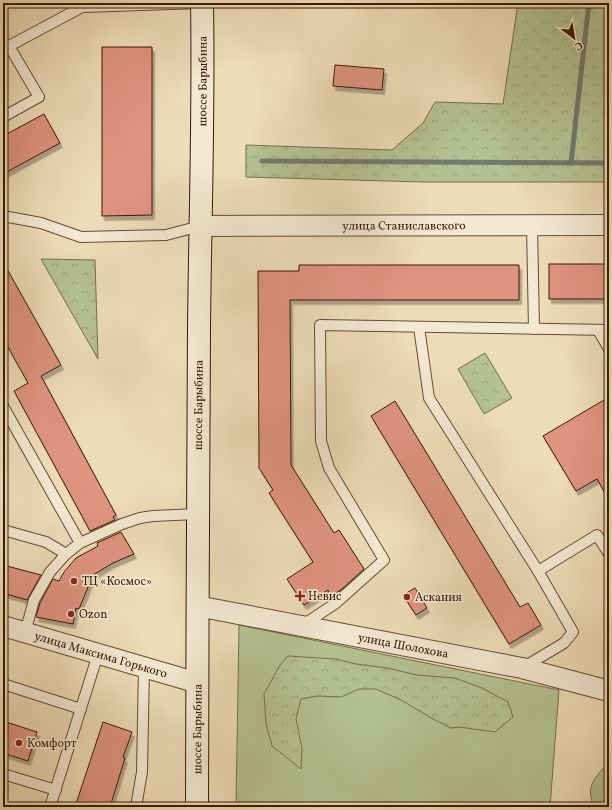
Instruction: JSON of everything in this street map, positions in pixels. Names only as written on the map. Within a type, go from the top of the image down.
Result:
[{"type":"main road","name":"шоссе Барыбина","points":[[196,807],[198,683],[197,514],[203,59],[202,3]]},
{"type":"street","name":"улица Станиславского","points":[[200,226],[609,225]]},
{"type":"street","name":"улица Шолохова","points":[[197,606],[522,668],[609,691]]},
{"type":"street","name":"улица Максима Горького","points":[[3,626],[198,683]]},
{"type":"lane","points":[[3,117],[39,97],[9,46],[82,7],[129,4],[202,3]]},
{"type":"lane","points":[[3,216],[41,223],[81,237],[166,235],[200,226]]},
{"type":"lane","points":[[532,225],[534,329]]},
{"type":"lane","points":[[301,626],[336,603],[384,560],[329,468],[322,441],[320,325],[609,330]]},
{"type":"lane","points":[[419,327],[429,398],[538,571],[573,632],[564,643],[522,668]]},
{"type":"lane","points":[[598,330],[609,349]]},
{"type":"lane","points":[[3,406],[80,543]]},
{"type":"lane","points":[[25,633],[34,600],[50,572],[66,554],[80,543],[122,524],[140,518],[197,514]]},
{"type":"lane","points":[[3,530],[46,542],[66,554]]},
{"type":"lane","points":[[538,571],[597,535],[609,554]]},
{"type":"lane","points":[[50,807],[98,654]]},
{"type":"lane","points":[[136,807],[142,772],[144,667]]},
{"type":"lane","points":[[3,684],[81,709]]},
{"type":"lane","points":[[3,774],[56,790]]},
{"type":"green space","points":[[518,3],[609,3],[609,182],[424,182],[246,177],[246,145],[392,150],[423,123],[435,102],[503,104]]},
{"type":"green space","points":[[41,259],[95,260],[98,359]]},
{"type":"green space","points":[[485,353],[512,398],[484,414],[458,369]]},
{"type":"green space","points":[[239,625],[559,690],[550,807],[236,807]]},
{"type":"green space","points":[[288,656],[335,659],[417,675],[455,678],[482,688],[508,702],[513,717],[495,732],[459,727],[451,728],[401,700],[376,689],[359,689],[341,697],[317,696],[301,699],[296,719],[302,748],[301,769],[272,746],[266,724],[264,694],[280,665]]},
{"type":"green space","points":[[609,762],[609,807],[594,807],[591,799],[591,787],[596,777]]},
{"type":"building","points":[[102,47],[152,47],[152,215],[102,216]]},
{"type":"building","points":[[335,65],[384,69],[382,90],[333,86]]},
{"type":"building","points":[[44,114],[60,143],[3,174],[3,136]]},
{"type":"building","points":[[3,262],[61,365],[41,376],[116,515],[113,517],[115,520],[90,531],[14,391],[28,383],[3,338]]},
{"type":"building","points":[[549,264],[609,264],[609,299],[549,299]]},
{"type":"building","points":[[299,265],[519,265],[519,300],[290,300],[291,465],[334,533],[339,530],[364,569],[342,589],[331,596],[328,590],[304,605],[287,579],[313,562],[269,493],[273,490],[259,468],[258,271],[299,271]]},
{"type":"building","points":[[609,397],[609,500],[597,479],[576,491],[543,436]]},
{"type":"building","points":[[395,401],[520,607],[528,603],[541,625],[509,644],[371,416]]},
{"type":"building","name":"ТЦ «Космос»","points":[[121,532],[134,554],[113,563],[93,575],[79,609],[76,608],[73,624],[36,617],[40,603],[53,579],[59,581],[64,572],[76,558],[98,546],[97,543]]},
{"type":"building","points":[[3,565],[41,575],[27,600],[3,593]]},
{"type":"building","points":[[415,588],[427,608],[416,615],[403,595]]},
{"type":"building","name":"Комфорт","points":[[3,721],[37,732],[28,761],[3,753]]},
{"type":"building","points":[[103,722],[132,732],[123,757],[125,758],[110,807],[75,807]]},
{"type":"waterway","points":[[571,163],[589,3]]},
{"type":"waterway","points":[[262,161],[609,163]]},
{"type":"place","name":"ТЦ «Космос»","points":[[74,581]]},
{"type":"place","name":"Невис","points":[[300,596]]},
{"type":"place","name":"Аскания","points":[[407,597]]},
{"type":"place","name":"Ozon","points":[[71,614]]},
{"type":"place","name":"Комфорт","points":[[19,743]]}]
